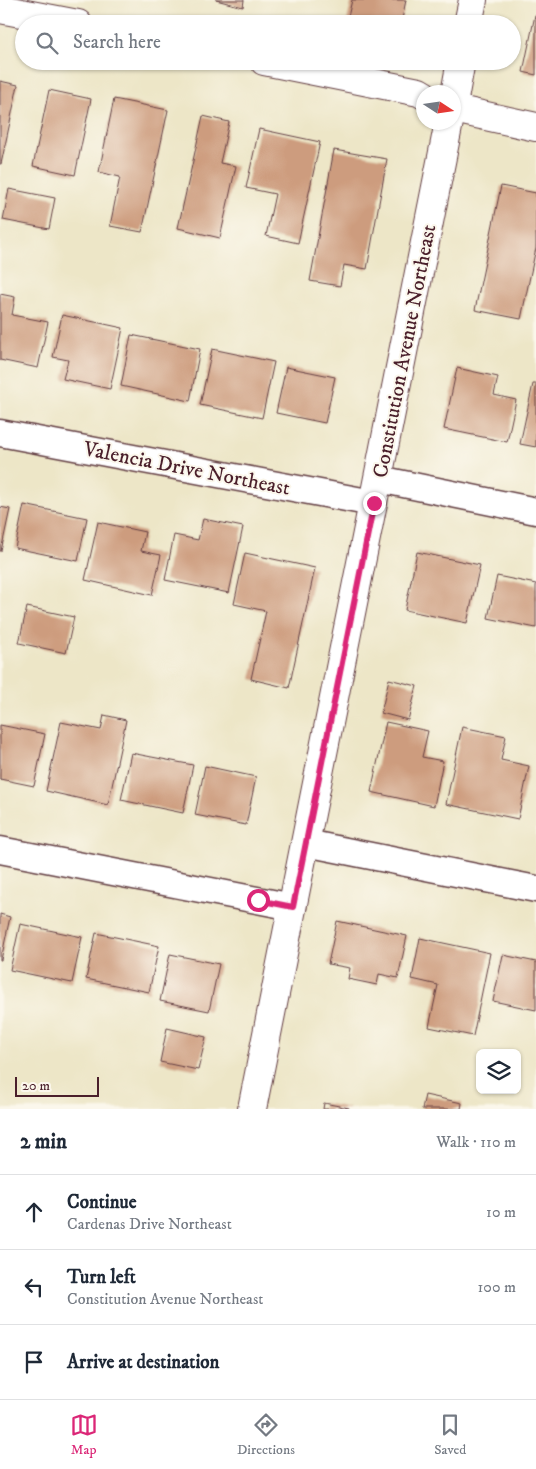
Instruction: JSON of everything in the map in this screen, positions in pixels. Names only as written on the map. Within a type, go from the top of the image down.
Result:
[{"type":"street","points":[[470,15],[473,0]]},
{"type":"street","points":[[0,9],[42,8],[58,15]]},
{"type":"street","points":[[309,70],[416,91]]},
{"type":"street","points":[[457,85],[459,70]]},
{"type":"street","points":[[461,111],[536,127]]},
{"type":"street","name":"Constitution Avenue Northeast","points":[[252,1109],[447,130]]},
{"type":"street","name":"Valencia Drive Northeast","points":[[0,433],[376,491],[536,511]]},
{"type":"street","points":[[306,843],[536,889]]},
{"type":"street","points":[[0,850],[293,907]]},
{"type":"building","points":[[216,0],[244,0],[243,7]]},
{"type":"building","points":[[352,0],[406,0],[403,15],[348,15]]},
{"type":"building","points":[[536,16],[536,75],[523,72]]},
{"type":"building","points":[[0,81],[18,85],[1,164],[0,164]]},
{"type":"building","points":[[49,90],[91,99],[75,175],[33,166]]},
{"type":"building","points":[[114,99],[168,110],[142,232],[110,226],[120,177],[99,172]]},
{"type":"building","points":[[203,116],[229,122],[220,163],[236,166],[220,238],[178,228]]},
{"type":"building","points":[[259,129],[320,142],[298,243],[266,236],[275,194],[246,188]]},
{"type":"building","points":[[334,150],[387,159],[367,269],[344,265],[340,286],[310,281]]},
{"type":"building","points":[[501,186],[536,193],[536,248],[521,319],[475,310]]},
{"type":"building","points":[[9,189],[55,198],[49,229],[3,220]]},
{"type":"building","points":[[0,294],[15,297],[12,315],[48,322],[38,368],[0,360]]},
{"type":"building","points":[[62,315],[123,328],[110,389],[63,379],[68,360],[53,357]]},
{"type":"building","points":[[131,335],[200,349],[190,401],[121,386]]},
{"type":"building","points":[[212,349],[274,362],[262,418],[200,405]]},
{"type":"building","points":[[286,367],[335,377],[325,423],[276,413]]},
{"type":"building","points":[[457,368],[498,377],[494,395],[516,400],[507,442],[444,429]]},
{"type":"building","points":[[533,384],[536,384],[536,447],[520,444]]},
{"type":"building","points":[[24,505],[87,518],[78,561],[15,548]]},
{"type":"building","points":[[0,507],[10,509],[1,551],[0,551]]},
{"type":"building","points":[[203,519],[243,527],[229,593],[165,580],[174,535],[198,540]]},
{"type":"building","points":[[98,522],[145,532],[141,551],[161,555],[152,595],[85,580]]},
{"type":"building","points":[[417,552],[480,565],[467,623],[405,610]]},
{"type":"building","points":[[245,553],[315,568],[289,688],[251,679],[266,611],[234,604]]},
{"type":"building","points":[[497,576],[536,584],[536,628],[488,618]]},
{"type":"building","points":[[27,607],[74,617],[66,653],[19,643]]},
{"type":"building","points":[[389,679],[417,686],[408,720],[381,713]]},
{"type":"building","points":[[104,715],[126,720],[108,805],[46,791],[61,722],[101,730]]},
{"type":"building","points":[[386,722],[428,731],[422,757],[443,761],[434,806],[371,792]]},
{"type":"building","points":[[0,725],[45,734],[34,786],[0,779]]},
{"type":"building","points":[[462,727],[506,736],[501,760],[529,766],[518,819],[446,804]]},
{"type":"building","points":[[131,753],[193,765],[183,813],[121,800]]},
{"type":"building","points":[[205,766],[256,777],[246,825],[195,815]]},
{"type":"building","points":[[0,914],[10,917],[1,960],[0,960]]},
{"type":"building","points":[[337,921],[407,936],[398,978],[379,974],[377,985],[348,979],[350,968],[328,964]]},
{"type":"building","points":[[20,924],[82,937],[72,983],[10,970]]},
{"type":"building","points":[[96,933],[159,946],[149,992],[86,979]]},
{"type":"building","points":[[420,938],[490,953],[473,1036],[429,1027],[438,985],[412,979]]},
{"type":"building","points":[[170,954],[219,964],[209,1011],[160,1001]]},
{"type":"building","points":[[503,955],[536,962],[536,1010],[493,1001]]},
{"type":"building","points":[[167,1028],[206,1037],[198,1070],[160,1062]]},
{"type":"building","points":[[425,1095],[462,1103],[461,1109],[422,1109]]},
{"type":"building","points":[[324,1103],[349,1108],[349,1109],[323,1109]]},
{"type":"route","points":[[258,900],[293,907],[374,503]]}]
